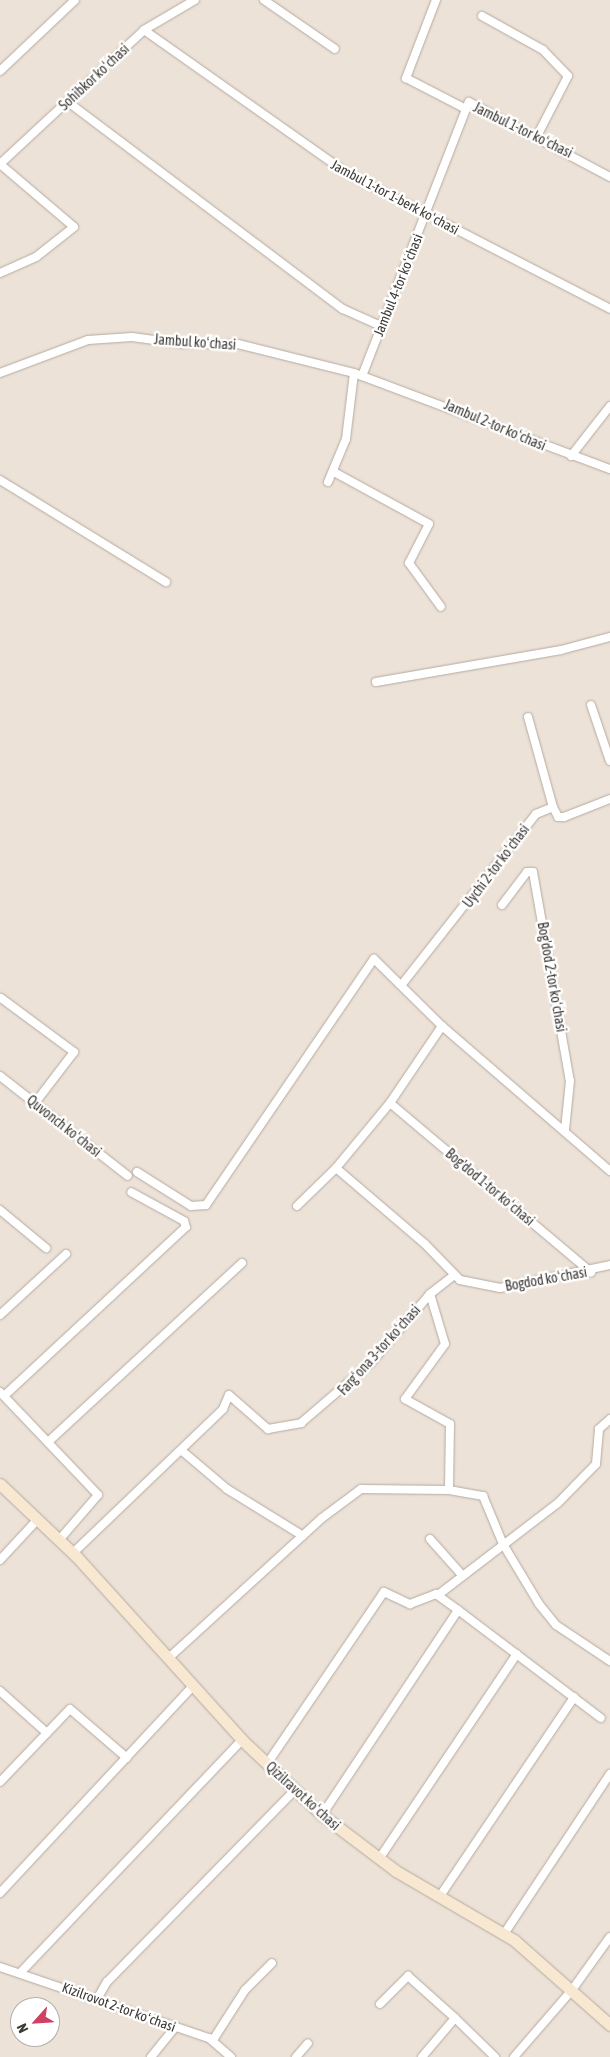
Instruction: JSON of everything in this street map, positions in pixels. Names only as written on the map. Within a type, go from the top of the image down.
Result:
[{"type":"street","points":[[0,71],[75,0]]},
{"type":"street","name":"Sohibkor koʻchasi","points":[[0,164],[144,30],[195,0]]},
{"type":"street","points":[[264,0],[335,49]]},
{"type":"street","name":"Jambul 1-tor koʻchasi","points":[[436,0],[406,78],[466,109],[470,102],[610,177]]},
{"type":"street","points":[[482,16],[543,50],[568,76],[536,136]]},
{"type":"street","name":"Jambul 1-tor 1-berk koʻchasi","points":[[144,30],[331,164],[610,309]]},
{"type":"street","points":[[68,102],[343,309],[381,326]]},
{"type":"street","name":"Jambul 4-tor koʻchasi","points":[[328,482],[334,472],[346,439],[358,374],[381,326],[466,109]]},
{"type":"street","points":[[0,164],[74,225],[36,257],[0,273]]},
{"type":"street","name":"Jambul koʻchasi","points":[[0,373],[88,340],[132,337],[184,344],[238,344],[358,374]]},
{"type":"street","name":"Jambul 2-tor koʻchasi","points":[[358,374],[462,409],[571,456],[610,468]]},
{"type":"street","points":[[571,456],[610,406]]},
{"type":"street","points":[[334,472],[429,524],[409,563],[441,607]]},
{"type":"street","points":[[0,480],[166,582]]},
{"type":"street","points":[[376,682],[561,650],[610,637]]},
{"type":"street","points":[[591,706],[610,762]]},
{"type":"street","points":[[528,717],[553,807],[560,818],[610,799]]},
{"type":"street","name":"Uychi 2-tor koʻchasi","points":[[403,983],[480,890],[514,838],[536,814],[553,807]]},
{"type":"street","name":"Bog'dod 2-tor koʻchasi","points":[[502,905],[527,872],[533,872],[570,1081],[565,1129]]},
{"type":"street","points":[[136,1172],[191,1206],[206,1205],[374,958],[403,983],[442,1026],[565,1129],[610,1171]]},
{"type":"street","points":[[1,998],[74,1052],[35,1103]]},
{"type":"street","points":[[296,1206],[336,1168],[390,1103],[442,1026]]},
{"type":"street","name":"Quvonch koʻchasi","points":[[0,1076],[128,1176]]},
{"type":"street","name":"Bog'dod 1-tor koʻchasi","points":[[390,1103],[591,1272]]},
{"type":"street","points":[[336,1168],[425,1244],[453,1276],[430,1294]]},
{"type":"street","points":[[59,1540],[98,1495],[2,1394],[186,1227],[184,1221],[131,1192]]},
{"type":"street","points":[[0,1210],[46,1248]]},
{"type":"street","points":[[0,1315],[66,1254]]},
{"type":"street","points":[[48,1442],[242,1263]]},
{"type":"street","name":"Bogdod koʻchasi","points":[[453,1276],[500,1288],[591,1272],[610,1265]]},
{"type":"street","name":"Fargʻona 3-tor koʻchasi","points":[[73,1553],[223,1409],[229,1394],[268,1429],[302,1423],[371,1363],[430,1294]]},
{"type":"street","name":"Fargʻona 3-tor koʻchasi","points":[[430,1294],[445,1344],[406,1399],[450,1424],[449,1490]]},
{"type":"street","points":[[438,1595],[558,1503],[596,1464],[598,1429],[610,1419]]},
{"type":"street","points":[[181,1450],[227,1489],[303,1536]]},
{"type":"street","name":"Qizilravot koʻchasi","points":[[0,1484],[73,1553],[170,1657],[242,1740],[322,1816],[379,1859],[504,1934],[572,1990],[610,2025]]},
{"type":"street","points":[[170,1657],[303,1536],[364,1487],[397,1492],[449,1490],[482,1496],[503,1544],[551,1620],[610,1661]]},
{"type":"street","points":[[0,1560],[38,1519]]},
{"type":"street","points":[[430,1538],[462,1575]]},
{"type":"street","points":[[267,1764],[380,1596],[392,1592],[410,1604],[428,1594],[438,1595],[601,1718]]},
{"type":"street","points":[[322,1816],[458,1610]]},
{"type":"street","points":[[379,1859],[517,1654]]},
{"type":"street","points":[[0,1893],[194,1685]]},
{"type":"street","points":[[0,1691],[47,1733]]},
{"type":"street","points":[[440,1896],[574,1697]]},
{"type":"street","points":[[0,1782],[73,1709],[127,1758]]},
{"type":"street","points":[[21,1972],[242,1740]]},
{"type":"street","points":[[504,1934],[610,1774]]},
{"type":"street","points":[[97,1999],[107,1982],[295,1790]]},
{"type":"street","points":[[514,2057],[572,1990],[610,1937]]},
{"type":"street","points":[[213,2040],[246,1990],[272,1963]]},
{"type":"street","name":"Kizilrovot 2-tor koʻchasi","points":[[0,1967],[21,1972],[213,2040],[232,2057]]},
{"type":"street","points":[[380,2004],[408,1976],[495,2057]]},
{"type":"street","points":[[422,2057],[455,2018]]},
{"type":"street","points":[[151,2057],[175,2027]]},
{"type":"street","points":[[296,2057],[308,2043]]}]
